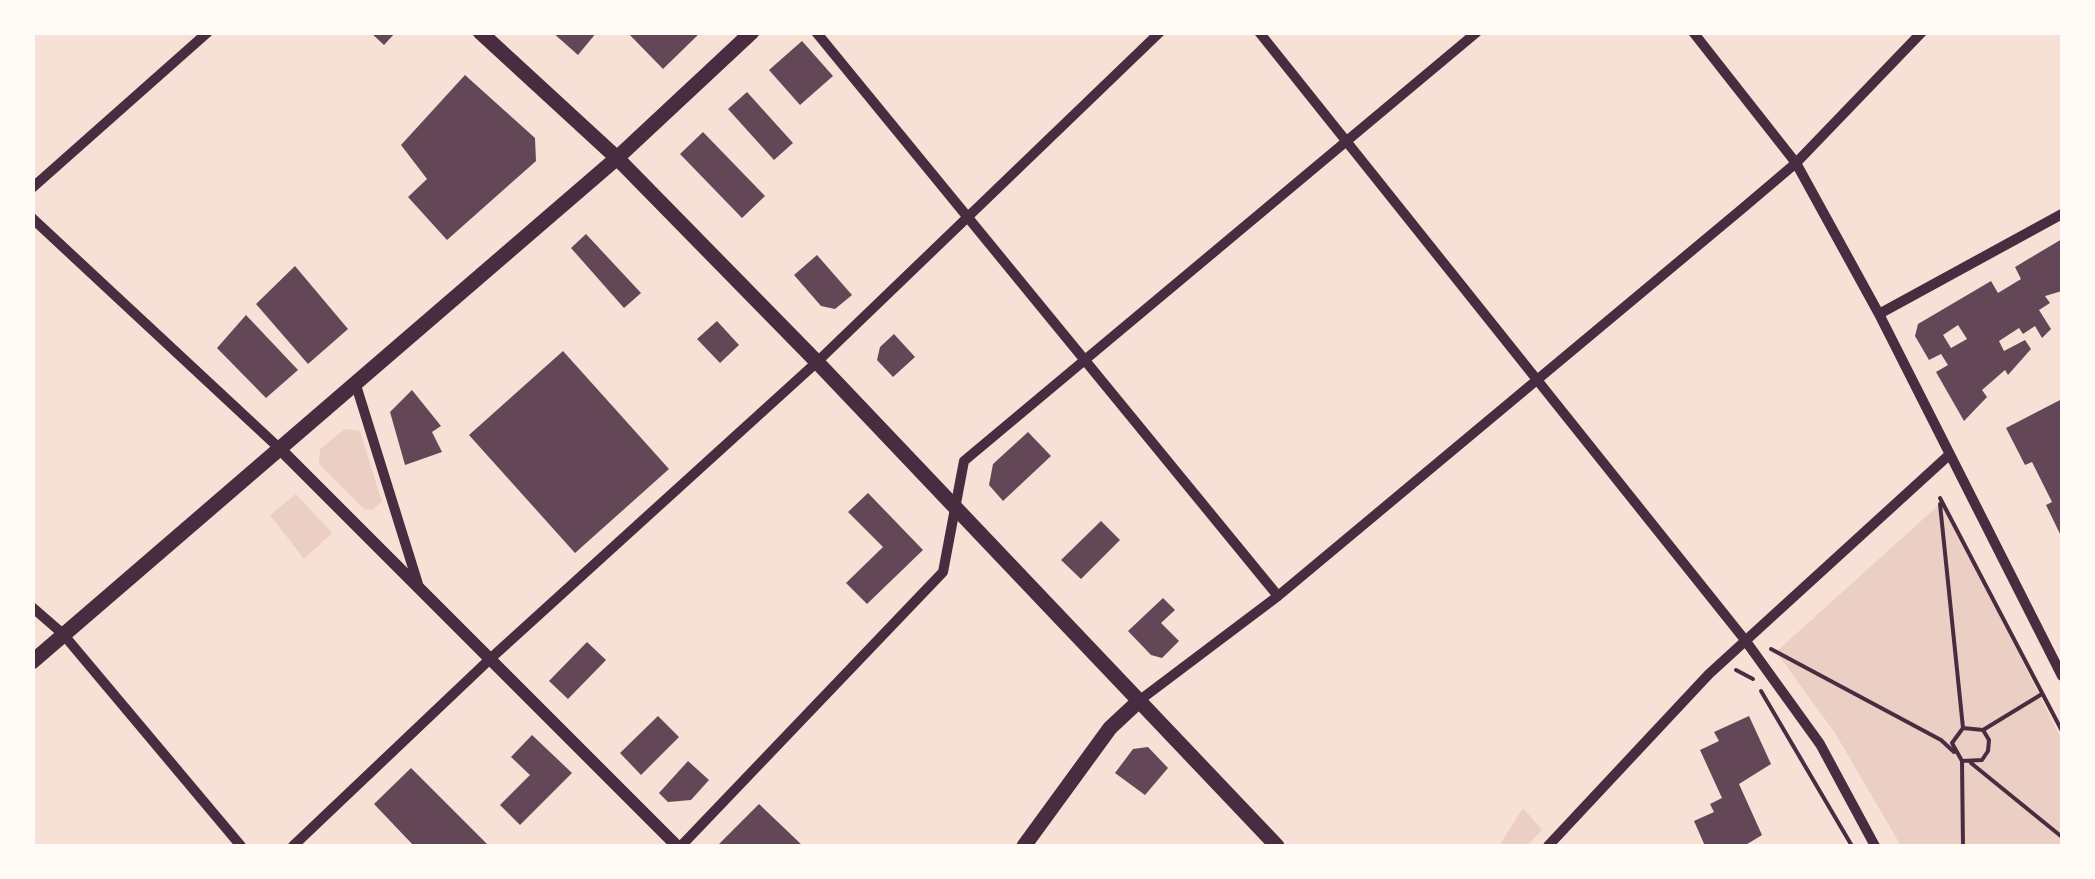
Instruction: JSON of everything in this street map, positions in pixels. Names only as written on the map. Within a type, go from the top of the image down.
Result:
[{"type":"main road","points":[[480,32],[617,158],[817,362],[1277,846]]},
{"type":"main road","points":[[32,662],[617,158],[752,32]]},
{"type":"main road","points":[[1024,846],[1110,728],[1140,700]]},
{"type":"street","points":[[32,188],[208,32]]},
{"type":"street","points":[[816,32],[1278,596]]},
{"type":"street","points":[[293,846],[490,659],[817,362],[1160,32]]},
{"type":"street","points":[[1260,32],[1744,640],[1820,744],[1875,846]]},
{"type":"street","points":[[32,218],[278,447],[679,846],[943,572],[964,461],[1477,32]]},
{"type":"street","points":[[1693,32],[1796,163],[1879,314],[2062,676]]},
{"type":"street","points":[[1140,700],[1278,596],[1796,163],[1922,32]]},
{"type":"street","points":[[1879,314],[2062,214]]},
{"type":"street","points":[[354,382],[418,584]]},
{"type":"street","points":[[1548,846],[1744,640],[1949,455]]},
{"type":"street","points":[[32,607],[63,634],[241,846]]},
{"type":"path","points":[[1963,728],[1940,498],[2062,731]]},
{"type":"path","points":[[1775,662],[1764,646],[1940,740],[2062,837]]},
{"type":"path","points":[[1736,670],[1754,680],[1852,846]]},
{"type":"path","points":[[1954,752],[1956,734],[1963,728],[1983,730],[2042,694]]},
{"type":"path","points":[[1971,763],[1988,752],[1983,730]]},
{"type":"path","points":[[1937,747],[1940,740]]},
{"type":"path","points":[[1962,761],[1963,846]]},
{"type":"shaded area","points":[[345,429],[360,431],[382,502],[372,510],[364,509],[319,464],[320,449]]},
{"type":"shaded area","points":[[296,494],[332,533],[304,559],[270,515]]},
{"type":"shaded area","points":[[1942,502],[2062,740],[2062,846],[1901,846],[1835,733],[1776,652]]},
{"type":"shaded area","points":[[1523,808],[1542,830],[1527,846],[1499,846]]},
{"type":"building","points":[[370,32],[396,32],[384,45]]},
{"type":"building","points":[[552,32],[597,32],[578,55]]},
{"type":"building","points":[[627,32],[701,32],[663,69]]},
{"type":"building","points":[[802,41],[833,76],[800,105],[769,70]]},
{"type":"building","points":[[465,75],[535,138],[536,161],[447,240],[408,197],[427,179],[401,145]]},
{"type":"building","points":[[747,92],[793,143],[774,160],[728,109]]},
{"type":"building","points":[[703,132],[765,196],[742,218],[680,154]]},
{"type":"building","points":[[586,234],[641,293],[624,308],[571,248]]},
{"type":"building","points":[[2062,239],[2062,291],[2045,296],[2050,303],[2039,310],[2051,329],[2042,338],[2035,326],[2023,334],[2019,328],[1999,341],[2004,351],[2025,340],[2031,349],[2008,375],[2005,370],[1982,390],[1987,397],[1964,421],[1936,372],[1948,365],[1941,354],[1929,360],[1915,336],[1918,324],[1991,281],[1998,293],[2021,279],[2015,267]],"holes":[[[1958,325],[1967,339],[1951,348],[1943,335]]]},
{"type":"building","points":[[817,255],[852,295],[835,309],[821,306],[794,275]]},
{"type":"building","points":[[295,266],[348,329],[308,364],[256,304]]},
{"type":"building","points":[[246,315],[298,370],[266,398],[217,348]]},
{"type":"building","points":[[717,321],[739,345],[720,363],[697,339]]},
{"type":"building","points":[[894,334],[915,357],[893,377],[877,360],[880,347]]},
{"type":"building","points":[[563,351],[669,469],[575,553],[469,435]]},
{"type":"building","points":[[412,390],[441,426],[432,432],[442,452],[405,465],[390,412]]},
{"type":"building","points":[[2062,399],[2062,538],[2046,505],[2052,502],[2032,462],[2025,465],[2006,428]]},
{"type":"building","points":[[1028,432],[1051,456],[1003,501],[989,485],[993,464]]},
{"type":"building","points":[[868,493],[923,550],[867,604],[846,583],[883,547],[848,512]]},
{"type":"building","points":[[1101,521],[1120,540],[1081,579],[1061,560]]},
{"type":"building","points":[[1163,598],[1175,610],[1161,623],[1179,641],[1162,658],[1151,655],[1128,631]]},
{"type":"building","points":[[587,642],[606,660],[568,699],[549,681]]},
{"type":"building","points":[[658,716],[679,737],[641,775],[620,753]]},
{"type":"building","points":[[1749,716],[1771,764],[1739,784],[1762,835],[1744,846],[1705,846],[1694,821],[1714,812],[1710,804],[1722,798],[1700,750],[1719,741],[1714,732]]},
{"type":"building","points":[[532,735],[572,773],[520,825],[500,805],[530,775],[511,757]]},
{"type":"building","points":[[1148,747],[1168,768],[1145,795],[1115,773],[1133,749]]},
{"type":"building","points":[[688,761],[709,780],[691,800],[668,802],[659,793]]},
{"type":"building","points":[[411,768],[489,846],[414,846],[374,804]]},
{"type":"building","points":[[759,804],[803,846],[717,846]]}]
